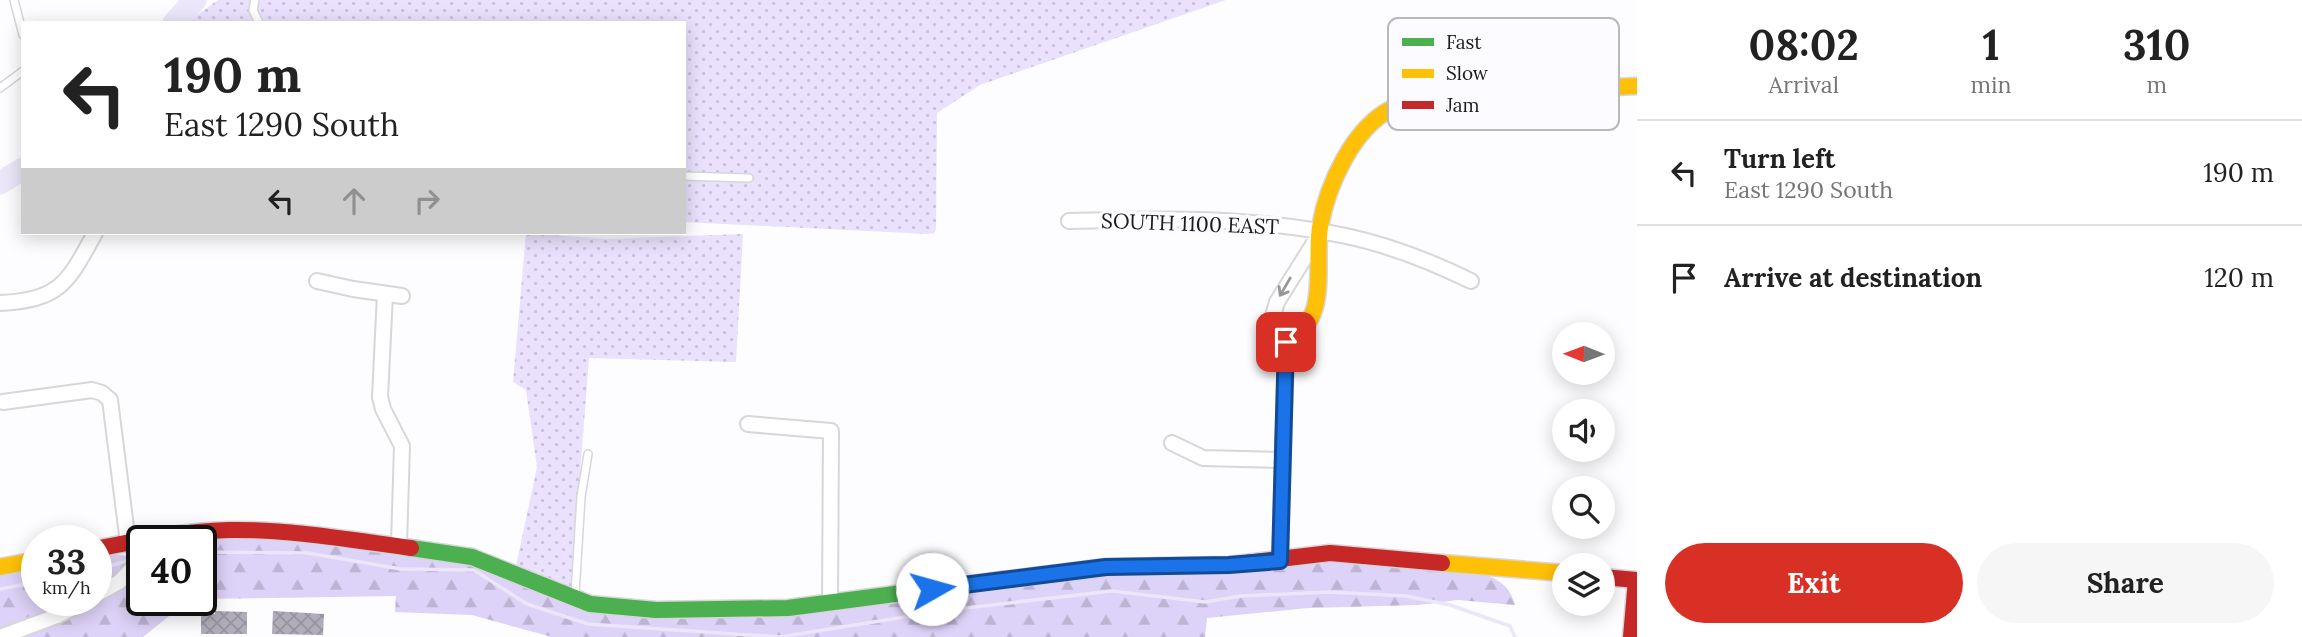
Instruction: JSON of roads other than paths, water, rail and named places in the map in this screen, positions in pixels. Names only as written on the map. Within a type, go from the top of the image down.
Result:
[{"type":"street","points":[[1619,87],[1637,86]]},
{"type":"street","points":[[1286,342],[1304,333],[1313,314],[1320,268],[1322,218],[1354,144],[1388,112]]},
{"type":"street","name":"SOUTH 1100 EAST","points":[[1069,220],[1235,222],[1320,232],[1346,236],[1421,259],[1471,281]]},
{"type":"street","points":[[1280,561],[1286,342],[1270,326],[1277,302],[1320,232]]},
{"type":"street","points":[[0,303],[43,295],[69,280],[94,235]]},
{"type":"street","points":[[317,281],[402,296]]},
{"type":"street","points":[[385,294],[380,397],[383,410],[402,446],[399,544]]},
{"type":"street","points":[[3,402],[92,390],[105,395],[113,405],[126,525]]},
{"type":"street","points":[[748,424],[831,431],[830,602]]},
{"type":"street","points":[[1172,443],[1203,458],[1282,460]]},
{"type":"street","points":[[217,532],[304,533],[472,556],[574,598],[625,609],[728,611],[830,602],[1106,567],[1229,565],[1330,553],[1552,572]]},
{"type":"street","points":[[0,567],[21,563]]},
{"type":"street","points":[[112,586],[126,575]]},
{"type":"street","points":[[1615,578],[1637,580],[1631,637]]},
{"type":"street","points":[[0,637],[57,616]]},
{"type":"lane","points":[[14,0],[21,27]]},
{"type":"lane","points":[[255,0],[253,10],[258,21]]},
{"type":"lane","points":[[0,88],[21,72]]},
{"type":"lane","points":[[686,176],[749,178]]},
{"type":"lane","points":[[574,598],[581,496],[588,454]]},
{"type":"waterway","points":[[176,21],[195,0]]},
{"type":"waterway","points":[[0,183],[21,170]]},
{"type":"waterway","points":[[217,552],[308,553],[401,569],[474,570],[527,604],[588,624],[780,637],[948,610],[1112,591],[1205,602],[1241,596],[1330,592],[1406,596],[1450,605],[1510,626],[1515,637]]},
{"type":"waterway","points":[[112,565],[126,561]]},
{"type":"waterway","points":[[0,589],[21,585]]}]
